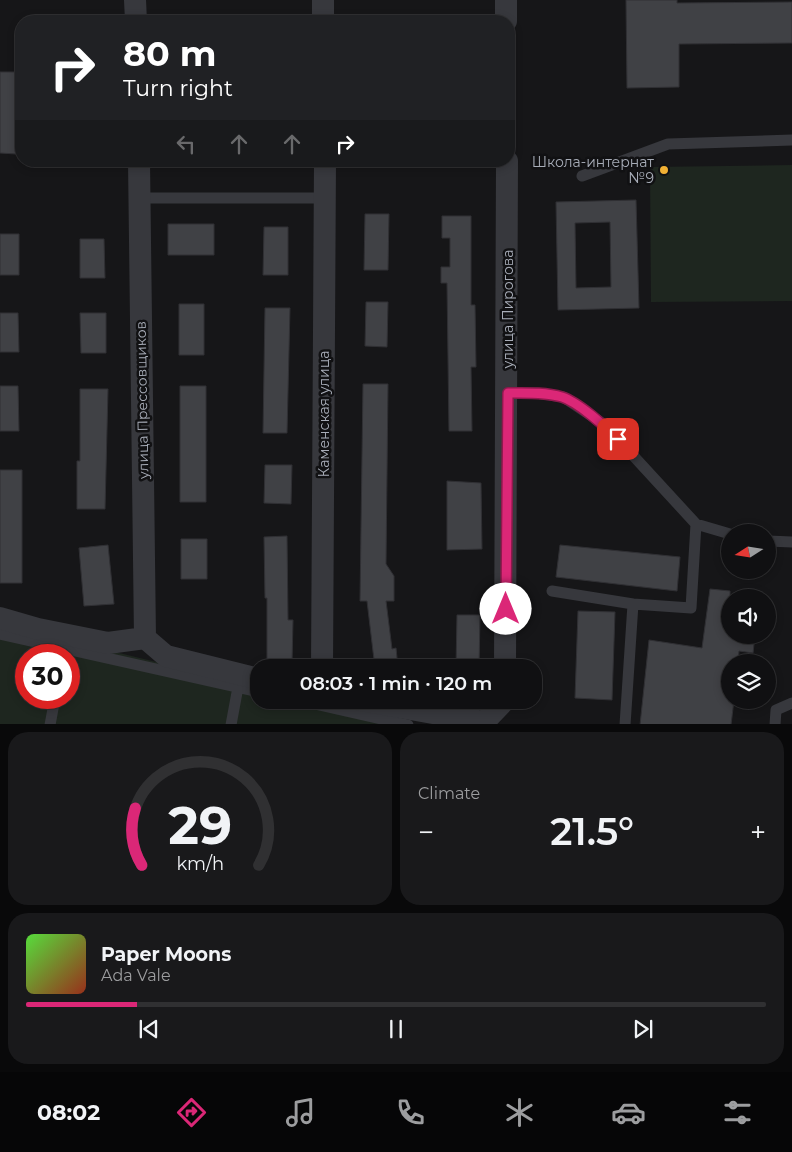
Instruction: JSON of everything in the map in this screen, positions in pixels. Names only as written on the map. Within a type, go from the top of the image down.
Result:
[{"type":"street","points":[[135,0],[136,15]]},
{"type":"street","points":[[323,0],[323,15]]},
{"type":"street","points":[[506,0],[506,15]]},
{"type":"street","name":"улица Прессовщиков","points":[[139,167],[145,638]]},
{"type":"street","name":"Каменская улица","points":[[322,659],[326,167]]},
{"type":"street","name":"улица Пирогова","points":[[506,659],[507,167]]},
{"type":"street","points":[[0,618],[38,629],[108,643],[145,638],[166,656],[250,677]]},
{"type":"street","points":[[411,709],[484,722],[496,709]]},
{"type":"lane","points":[[582,176],[668,144],[792,140]]},
{"type":"lane","points":[[140,198],[326,198]]},
{"type":"lane","points":[[508,393],[536,393],[563,398],[605,425],[696,524],[721,531]]},
{"type":"lane","points":[[552,592],[633,604],[691,608],[696,524]]},
{"type":"lane","points":[[776,542],[792,542]]},
{"type":"lane","points":[[625,724],[633,604]]},
{"type":"lane","points":[[0,634],[35,644]]},
{"type":"lane","points":[[80,655],[250,690]]},
{"type":"lane","points":[[231,724],[238,687]]},
{"type":"lane","points":[[775,724],[776,710],[792,703]]},
{"type":"lane","points":[[50,724],[53,709]]},
{"type":"lane","points":[[339,709],[408,724]]},
{"type":"shaded area","points":[[792,165],[792,301],[651,302],[650,167]]},
{"type":"shaded area","points":[[0,624],[250,685],[250,709],[348,709],[411,724],[0,724]]},
{"type":"building","points":[[626,0],[677,0],[677,3],[792,2],[792,43],[679,44],[679,87],[627,88]]},
{"type":"building","points":[[0,72],[15,72],[15,154],[0,153]]},
{"type":"building","points":[[636,200],[639,308],[558,310],[556,202]],"holes":[[[610,222],[611,287],[576,288],[575,223]]]},
{"type":"building","points":[[365,214],[389,214],[388,270],[364,270]]},
{"type":"building","points":[[442,216],[471,216],[471,305],[475,305],[476,367],[471,367],[472,431],[449,431],[447,283],[441,283],[441,267],[450,267],[450,238],[442,238]]},
{"type":"building","points":[[168,224],[214,224],[214,255],[168,255]]},
{"type":"building","points":[[264,227],[288,227],[288,275],[263,275]]},
{"type":"building","points":[[0,234],[19,234],[19,275],[0,275]]},
{"type":"building","points":[[80,239],[104,239],[105,278],[80,278]]},
{"type":"building","points":[[366,302],[388,302],[387,347],[365,346]]},
{"type":"building","points":[[179,304],[204,304],[204,355],[179,355]]},
{"type":"building","points":[[265,308],[290,308],[287,433],[263,433]]},
{"type":"building","points":[[0,313],[18,313],[19,352],[0,352]]},
{"type":"building","points":[[80,313],[106,313],[106,353],[81,353]]},
{"type":"building","points":[[363,384],[388,384],[386,564],[394,576],[394,601],[386,601],[392,649],[396,648],[397,659],[374,659],[367,601],[360,601]]},
{"type":"building","points":[[0,386],[18,386],[19,431],[0,431]]},
{"type":"building","points":[[180,386],[206,386],[206,502],[180,502]]},
{"type":"building","points":[[80,389],[108,389],[105,509],[77,509],[77,461],[80,461]]},
{"type":"building","points":[[265,465],[292,465],[291,504],[264,503]]},
{"type":"building","points":[[0,470],[22,470],[22,583],[0,583]]},
{"type":"building","points":[[447,481],[481,483],[482,549],[447,550]]},
{"type":"building","points":[[287,536],[288,620],[293,620],[292,659],[267,659],[264,537]]},
{"type":"building","points":[[181,539],[207,539],[207,579],[181,579]]},
{"type":"building","points":[[108,545],[114,604],[84,606],[79,548]]},
{"type":"building","points":[[560,545],[680,557],[677,591],[556,577]]},
{"type":"building","points":[[710,589],[721,590],[721,644],[754,644],[753,653],[739,651],[739,654],[721,654],[721,709],[733,709],[731,724],[640,724],[649,640],[702,648]]},
{"type":"building","points":[[578,611],[615,612],[612,700],[575,698]]},
{"type":"building","points":[[457,615],[480,615],[479,659],[456,659]]},
{"type":"place","name":"Школа-интернат №9","points":[[664,170]]},
{"type":"route","points":[[506,609],[508,393],[536,393],[563,398],[605,425],[618,439]]}]
